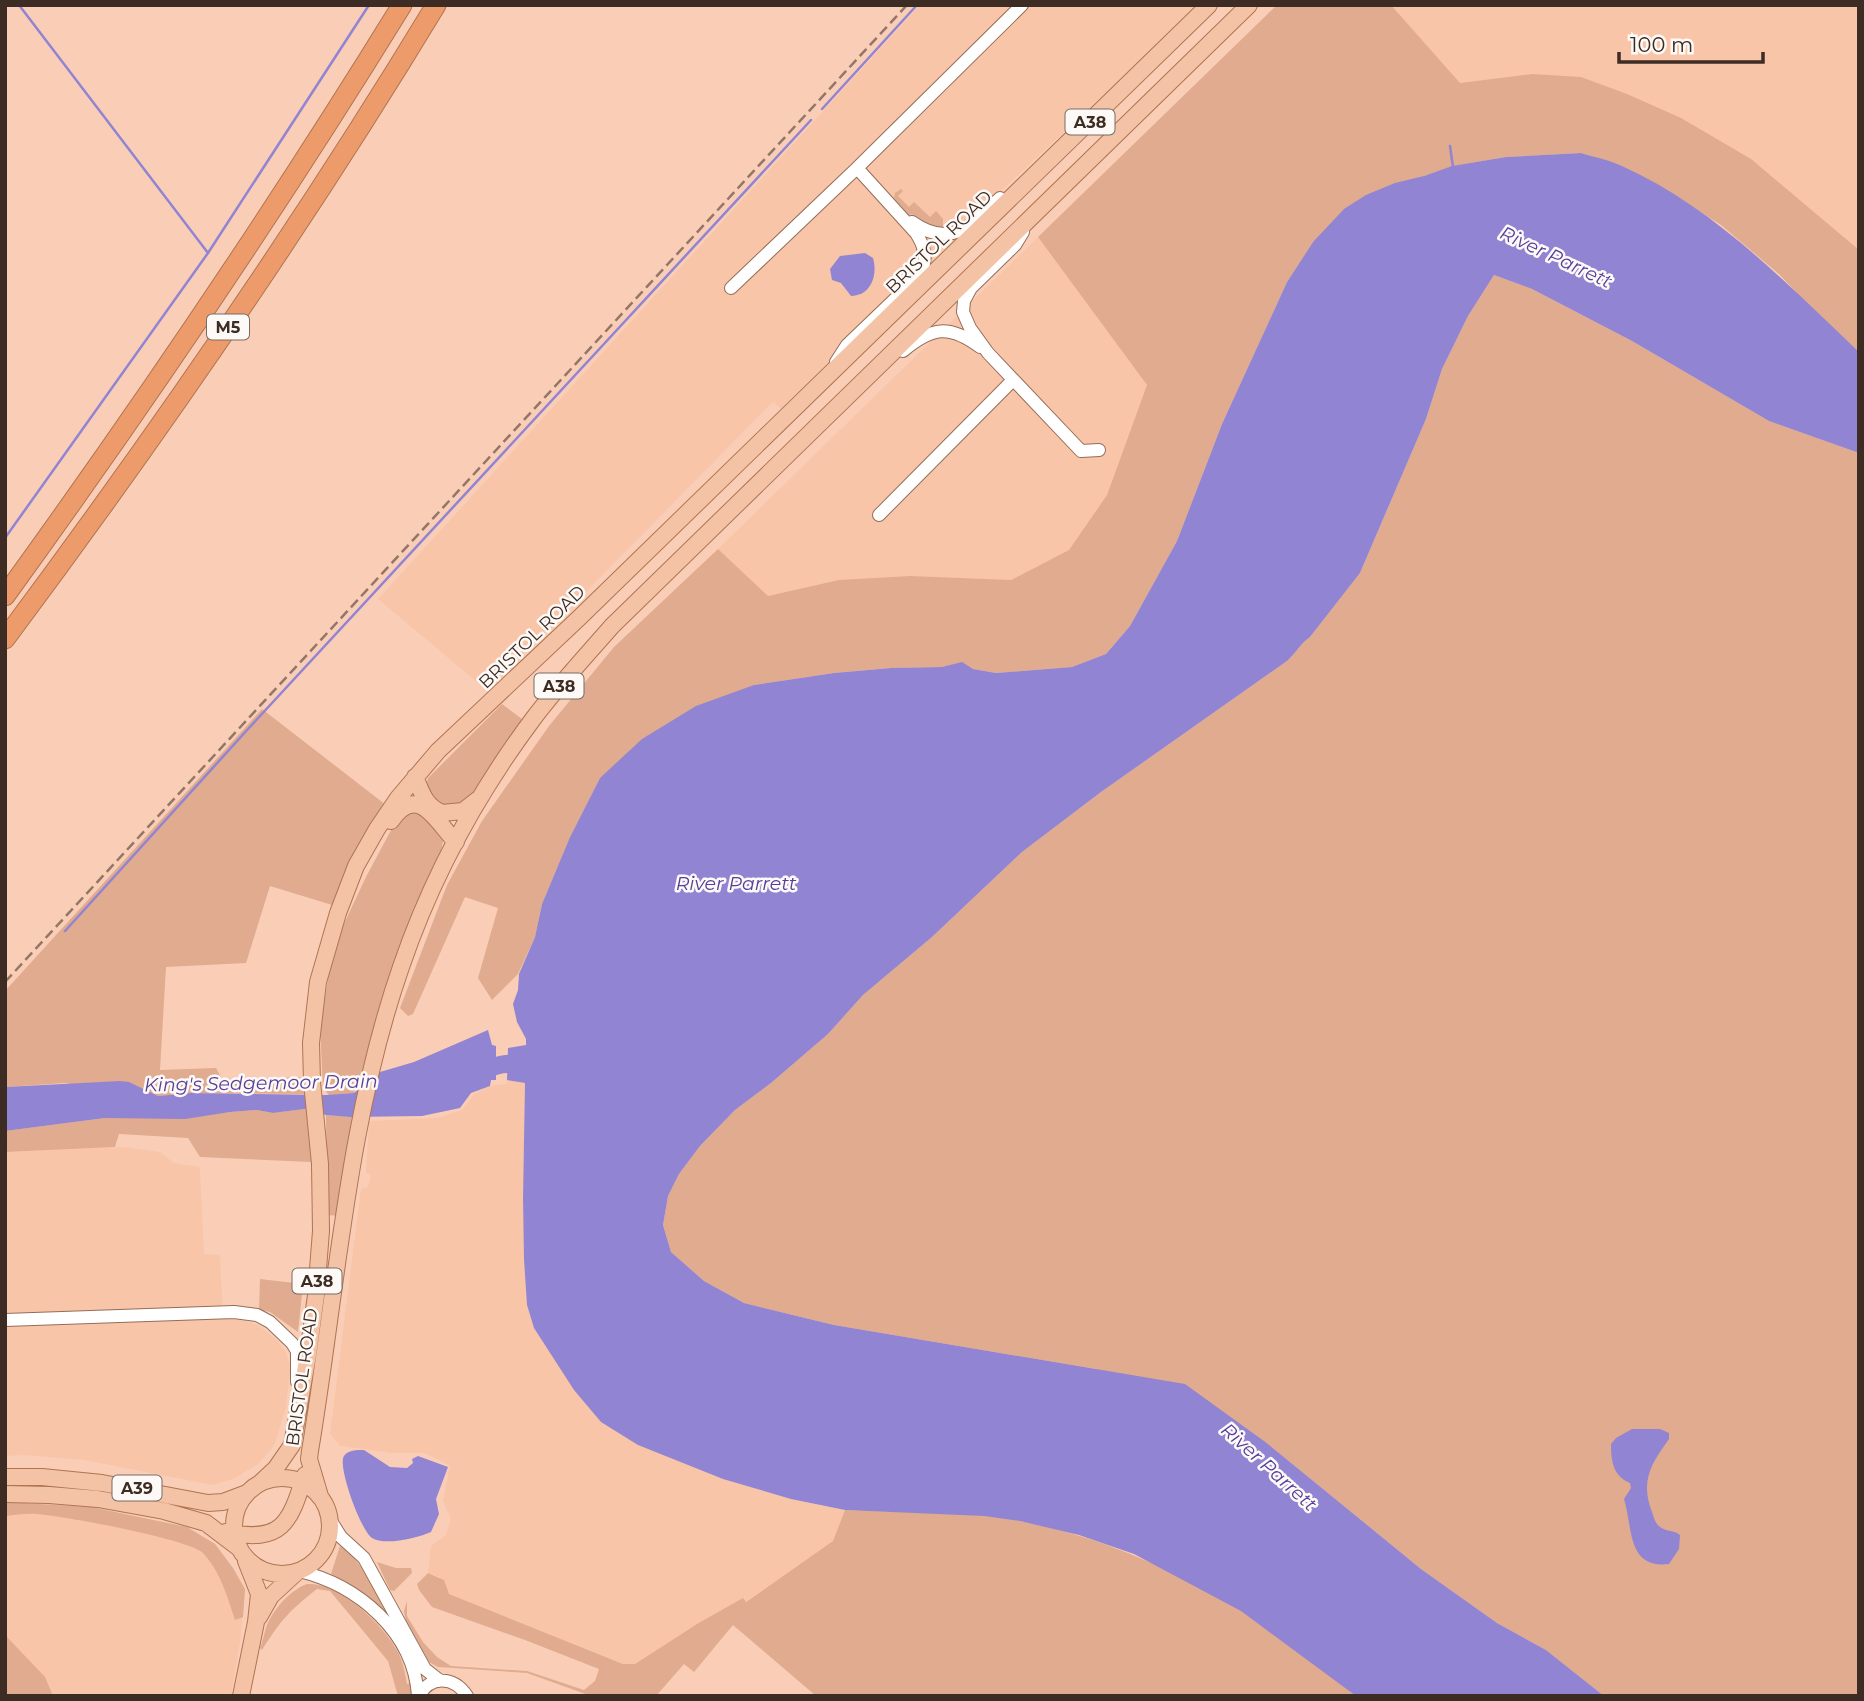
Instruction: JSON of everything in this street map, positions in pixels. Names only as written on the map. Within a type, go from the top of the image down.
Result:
[{"type":"highway","name":"M5","points":[[5,596],[109,453],[191,333],[288,188],[402,5]]},
{"type":"highway","name":"M5","points":[[5,639],[209,354],[376,105],[436,5]]},
{"type":"main road","name":"BRISTOL ROAD","points":[[260,1483],[284,1458],[292,1445],[314,1307],[321,1231],[318,1133],[311,1043],[318,982],[326,947],[348,886],[377,829],[415,777],[438,751],[820,386],[1209,5]]},
{"type":"main road","name":"BRISTOL ROAD","points":[[320,1496],[309,1459],[359,1122],[372,1065],[401,966],[419,920],[456,842],[482,796],[532,721],[612,626],[1249,5]]},
{"type":"main road","points":[[415,777],[426,802],[442,813],[463,811],[482,796]]},
{"type":"main road","points":[[348,886],[361,873],[399,809],[407,805],[426,808],[456,842]]},
{"type":"main road","name":"A38","points":[[239,1545],[283,1525],[293,1511],[309,1459]]},
{"type":"main road","name":"A39","points":[[5,1477],[41,1477],[102,1483],[208,1503],[223,1502],[247,1493]]},
{"type":"main road","points":[[260,1483],[278,1478],[302,1482]]},
{"type":"main road","name":"A38","points":[[302,1482],[320,1496],[329,1518]]},
{"type":"main road","name":"A38","points":[[247,1493],[260,1483]]},
{"type":"main road","points":[[241,1696],[257,1622],[259,1594],[239,1545],[236,1510],[247,1493]]},
{"type":"main road","name":"A39","points":[[5,1494],[98,1499],[184,1515],[214,1528],[239,1545]]},
{"type":"main road","points":[[239,1545],[250,1563],[268,1572],[277,1574],[298,1571],[308,1567],[321,1554],[329,1537],[329,1518]]},
{"type":"main road","points":[[257,1622],[271,1596],[298,1571]]},
{"type":"street","points":[[731,288],[1022,5]]},
{"type":"street","points":[[900,213],[924,231],[937,235],[953,234],[966,228],[1026,172],[1094,118]]},
{"type":"street","points":[[820,386],[847,345],[908,287],[924,266],[926,256],[922,242],[900,213],[857,168]]},
{"type":"street","points":[[1030,220],[1015,245],[971,288],[964,301],[965,321],[988,353],[1081,451],[1099,450]]},
{"type":"street","points":[[860,384],[883,370],[921,337],[932,332],[956,333],[988,353]]},
{"type":"street","points":[[879,515],[1013,380]]},
{"type":"street","points":[[5,1321],[233,1312],[257,1315],[280,1330],[297,1351],[298,1373],[294,1408],[296,1428]]},
{"type":"street","points":[[329,1518],[341,1536],[359,1551],[397,1615],[425,1670],[439,1680],[456,1684],[467,1696]]},
{"type":"street","points":[[298,1571],[339,1584],[384,1620],[404,1647],[417,1683],[418,1696]]},
{"type":"street","points":[[418,1696],[426,1686],[439,1680]]},
{"type":"shaded area","points":[[920,5],[1199,5],[950,239],[928,266],[843,346],[816,380],[784,411],[773,402],[541,637],[484,688],[378,599]]},
{"type":"shaded area","points":[[1277,5],[1391,5],[1460,83],[1532,74],[1581,77],[1681,118],[1751,159],[1859,250],[1859,352],[1780,275],[1721,225],[1621,166],[1581,153],[1506,157],[1453,166],[1424,176],[1313,242],[1287,282],[1222,424],[1177,541],[1130,626],[1106,654],[1072,667],[996,673],[973,669],[962,663],[942,667],[834,673],[754,685],[600,778],[570,837],[542,904],[535,937],[518,974],[492,1000],[478,978],[498,908],[465,897],[413,1014],[408,1016],[400,1008],[447,885],[482,821],[549,726],[614,647],[718,549],[768,596],[839,580],[910,576],[1011,580],[1069,550],[1107,495],[1147,385],[1038,237]]},
{"type":"shaded area","points":[[1391,5],[1859,5],[1859,251],[1532,74],[1460,83]]},
{"type":"shaded area","points":[[901,189],[903,191],[898,196],[909,207],[914,202],[930,217],[936,211],[943,219],[943,229],[909,215],[894,198],[895,193]]},
{"type":"shaded area","points":[[1038,237],[1147,385],[1107,495],[1069,550],[1011,580],[910,576],[839,580],[768,596],[718,549]]},
{"type":"shaded area","points":[[1494,275],[1532,289],[1632,341],[1769,421],[1859,453],[1859,1696],[1604,1696],[1546,1650],[1497,1623],[1421,1569],[1268,1444],[1096,1369],[834,1325],[744,1303],[704,1281],[671,1252],[663,1225],[668,1196],[679,1174],[700,1146],[735,1110],[828,1034],[863,995],[932,937],[1022,852],[1101,792],[1287,661],[1310,637],[1360,573],[1426,419],[1442,369],[1468,316]]},
{"type":"shaded area","points":[[502,704],[526,722],[476,793],[465,803],[439,807],[425,790],[428,778]]},
{"type":"shaded area","points":[[262,709],[386,805],[332,905],[270,886],[246,963],[166,967],[160,1070],[216,1068],[222,1079],[306,1077],[310,1094],[190,1093],[158,1096],[65,1083],[5,1087],[5,991]]},
{"type":"shaded area","points":[[406,811],[421,811],[444,835],[440,858],[376,1025],[354,1093],[329,1095],[323,1088],[320,1026],[334,945],[398,817]]},
{"type":"shaded area","points":[[507,1080],[525,1083],[523,1198],[527,1305],[534,1328],[554,1357],[622,1434],[638,1445],[723,1479],[791,1499],[845,1510],[833,1541],[745,1602],[742,1599],[697,1624],[635,1664],[624,1664],[449,1594],[440,1577],[428,1573],[431,1546],[446,1535],[451,1519],[443,1501],[450,1466],[425,1453],[393,1453],[340,1446],[330,1434],[361,1189],[368,1187],[371,1176],[366,1172],[369,1121],[437,1118],[462,1110],[474,1094],[490,1086],[506,1084]]},
{"type":"shaded area","points":[[303,1109],[312,1111],[311,1162],[200,1157],[188,1138],[119,1134],[115,1147],[5,1152],[5,1131],[105,1118],[174,1118],[257,1110],[273,1113]]},
{"type":"shaded area","points":[[326,1115],[354,1117],[340,1216],[327,1215]]},
{"type":"shaded area","points":[[123,1147],[160,1152],[174,1163],[200,1167],[204,1254],[220,1255],[223,1319],[258,1325],[277,1340],[286,1352],[291,1368],[285,1411],[274,1446],[258,1464],[233,1479],[213,1485],[84,1460],[5,1456],[5,1152]]},
{"type":"shaded area","points":[[260,1279],[303,1284],[298,1332],[270,1312],[259,1310]]},
{"type":"shaded area","points":[[5,1502],[91,1507],[187,1527],[215,1544],[245,1589],[231,1696],[46,1696],[5,1650]]},
{"type":"shaded area","points":[[5,1502],[91,1507],[187,1527],[215,1544],[233,1568],[245,1589],[243,1617],[235,1620],[214,1568],[203,1553],[193,1547],[151,1535],[72,1519],[33,1514],[5,1516]]},
{"type":"shaded area","points":[[845,1510],[998,1517],[1049,1527],[1107,1545],[1189,1581],[1241,1610],[1356,1696],[816,1696],[733,1625],[694,1672],[684,1664],[656,1696],[591,1696],[527,1673],[438,1667],[429,1662],[406,1621],[404,1611],[407,1601],[407,1616],[423,1642],[437,1657],[451,1666],[527,1671],[584,1690],[595,1681],[599,1669],[432,1607],[417,1584],[428,1573],[444,1580],[449,1594],[623,1664],[635,1664],[743,1598],[746,1602],[833,1541]]},
{"type":"shaded area","points":[[340,1546],[363,1570],[390,1617],[356,1588],[331,1574]]},
{"type":"shaded area","points":[[377,1562],[396,1568],[411,1568],[412,1573],[394,1591],[390,1590]]},
{"type":"shaded area","points":[[307,1584],[333,1590],[371,1618],[398,1652],[407,1684],[411,1683],[412,1696],[398,1696],[388,1661],[330,1591],[317,1589],[308,1596],[286,1616],[262,1650],[260,1648],[267,1625],[278,1607],[289,1595]]},
{"type":"shaded area","points":[[5,1635],[45,1677],[53,1696],[5,1696]]},
{"type":"water","name":"River Parrett","points":[[1581,153],[1622,166],[1656,183],[1719,225],[1859,352],[1859,453],[1769,421],[1632,341],[1532,289],[1494,275],[1468,316],[1442,369],[1426,419],[1360,573],[1310,637],[1287,661],[1101,792],[1022,852],[932,937],[863,995],[828,1034],[735,1110],[700,1146],[679,1174],[668,1196],[663,1225],[671,1252],[704,1281],[744,1303],[834,1325],[1185,1384],[1268,1444],[1421,1569],[1497,1623],[1546,1650],[1604,1696],[1356,1696],[1241,1611],[1134,1554],[1079,1535],[1020,1521],[984,1516],[845,1510],[791,1499],[723,1479],[638,1445],[601,1422],[574,1390],[534,1328],[527,1305],[523,1198],[525,1083],[507,1080],[508,1048],[526,1045],[513,1004],[518,990],[519,974],[535,937],[542,904],[570,837],[600,778],[642,739],[696,706],[754,685],[834,673],[942,667],[962,662],[973,669],[996,673],[1072,667],[1106,654],[1130,626],[1177,541],[1222,424],[1287,282],[1313,242],[1344,209],[1366,195],[1395,183],[1452,166],[1506,157]]},
{"type":"water","points":[[865,253],[873,258],[874,277],[864,292],[851,296],[841,283],[832,280],[830,269],[840,256]]},
{"type":"water","points":[[488,1030],[492,1045],[496,1046],[496,1080],[491,1080],[490,1086],[471,1093],[460,1108],[422,1116],[350,1117],[326,1115],[304,1109],[273,1113],[257,1110],[185,1119],[105,1118],[5,1131],[5,1087],[120,1081],[129,1082],[158,1096],[190,1093],[354,1093],[380,1072],[414,1062]]},
{"type":"water","points":[[1632,1429],[1660,1429],[1669,1433],[1669,1439],[1649,1473],[1647,1491],[1657,1524],[1680,1535],[1679,1549],[1669,1564],[1655,1564],[1646,1560],[1634,1545],[1624,1499],[1631,1488],[1630,1483],[1620,1476],[1614,1467],[1611,1444]]},
{"type":"water","points":[[364,1450],[390,1467],[407,1468],[413,1463],[412,1459],[418,1456],[448,1467],[436,1499],[439,1514],[431,1532],[393,1541],[377,1540],[367,1533],[351,1498],[343,1462],[348,1453]]},
{"type":"waterway","points":[[19,5],[208,253]]},
{"type":"waterway","points":[[5,538],[208,253],[369,5]]},
{"type":"waterway","points":[[822,109],[917,5]]},
{"type":"waterway","points":[[65,931],[811,120]]},
{"type":"waterway","points":[[1450,146],[1453,167]]},
{"type":"waterway","name":"King's Sedgemoor Drain","points":[[474,1075],[495,1066],[509,1064],[530,1069]]},
{"type":"railway","points":[[5,982],[907,5]]}]
